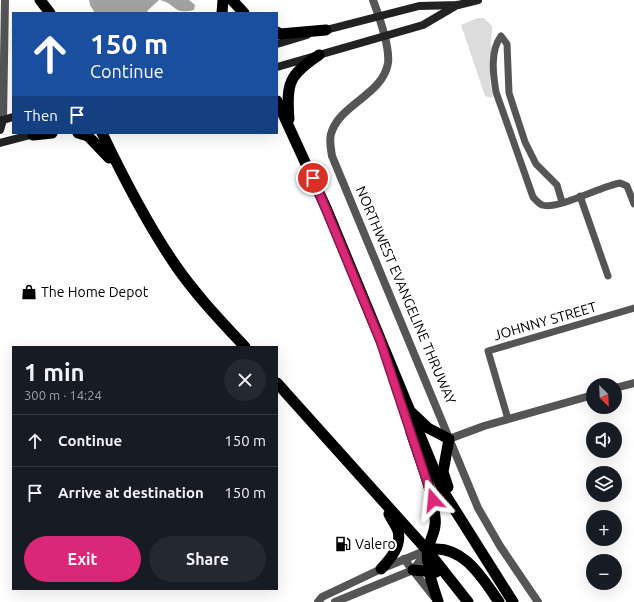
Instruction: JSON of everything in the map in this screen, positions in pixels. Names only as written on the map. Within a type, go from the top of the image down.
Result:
[{"type":"highway","points":[[40,0],[45,12]]},
{"type":"highway","points":[[40,0],[49,12]]},
{"type":"highway","points":[[222,12],[223,0]]},
{"type":"highway","points":[[230,0],[235,12]]},
{"type":"highway","points":[[230,0],[243,12]]},
{"type":"highway","points":[[278,33],[280,34],[326,30]]},
{"type":"highway","points":[[290,127],[287,94],[293,77],[304,65],[319,55]]},
{"type":"highway","points":[[278,103],[327,210],[443,492],[513,602]]},
{"type":"highway","points":[[81,134],[88,136],[101,148],[123,176]]},
{"type":"highway","points":[[102,134],[148,222],[177,267],[203,300],[244,346]]},
{"type":"highway","points":[[380,340],[433,500],[436,520],[434,535],[427,550],[430,572],[438,601]]},
{"type":"highway","points":[[278,384],[427,550],[468,602]]},
{"type":"highway","points":[[408,409],[428,428],[449,439],[443,472],[455,509]]},
{"type":"highway","points":[[378,496],[398,531],[394,555],[381,569]]},
{"type":"highway","points":[[427,550],[434,549],[455,554],[463,558],[475,568],[499,602]]},
{"type":"highway","points":[[413,570],[441,573],[449,578]]},
{"type":"main road","points":[[278,44],[419,6],[458,5],[478,0]]},
{"type":"main road","points":[[278,67],[423,25],[458,5]]},
{"type":"main road","points":[[0,130],[1,120],[12,117]]},
{"type":"main road","points":[[0,143],[36,134]]},
{"type":"street","points":[[1,120],[5,0]]},
{"type":"street","name":"NORTHWEST EVANGELINE THRUWAY","points":[[373,0],[388,54],[386,69],[380,80],[336,123],[331,136],[332,156],[482,517],[538,602]]},
{"type":"street","points":[[562,202],[557,185],[536,164],[525,142],[509,93],[507,44],[501,36],[495,44],[494,82],[496,92],[533,197],[541,204],[548,206],[562,202],[620,183],[627,186],[634,204]]},
{"type":"street","points":[[494,82],[508,82]]},
{"type":"street","points":[[515,146],[525,142]]},
{"type":"street","points":[[580,196],[608,276]]},
{"type":"street","name":"JOHNNY STREET","points":[[508,419],[488,351],[634,308]]},
{"type":"street","points":[[622,386],[634,383]]},
{"type":"street","points":[[449,439],[484,426],[586,397]]},
{"type":"street","points":[[318,602],[322,597],[381,569],[427,550]]},
{"type":"street","points":[[335,602],[413,570],[427,550]]},
{"type":"street","points":[[404,559],[438,601]]},
{"type":"shaded area","points":[[89,0],[159,0],[147,11],[148,12],[94,12]]},
{"type":"shaded area","points":[[160,0],[189,0],[195,5],[194,10],[178,10]]},
{"type":"shaded area","points":[[478,18],[484,18],[492,26],[490,83],[493,98],[485,96],[461,25]]},
{"type":"place","name":"The Home Depot","points":[[29,292]]},
{"type":"place","name":"Valero","points":[[343,544]]},
{"type":"route","points":[[313,178],[380,340],[433,500]]}]
